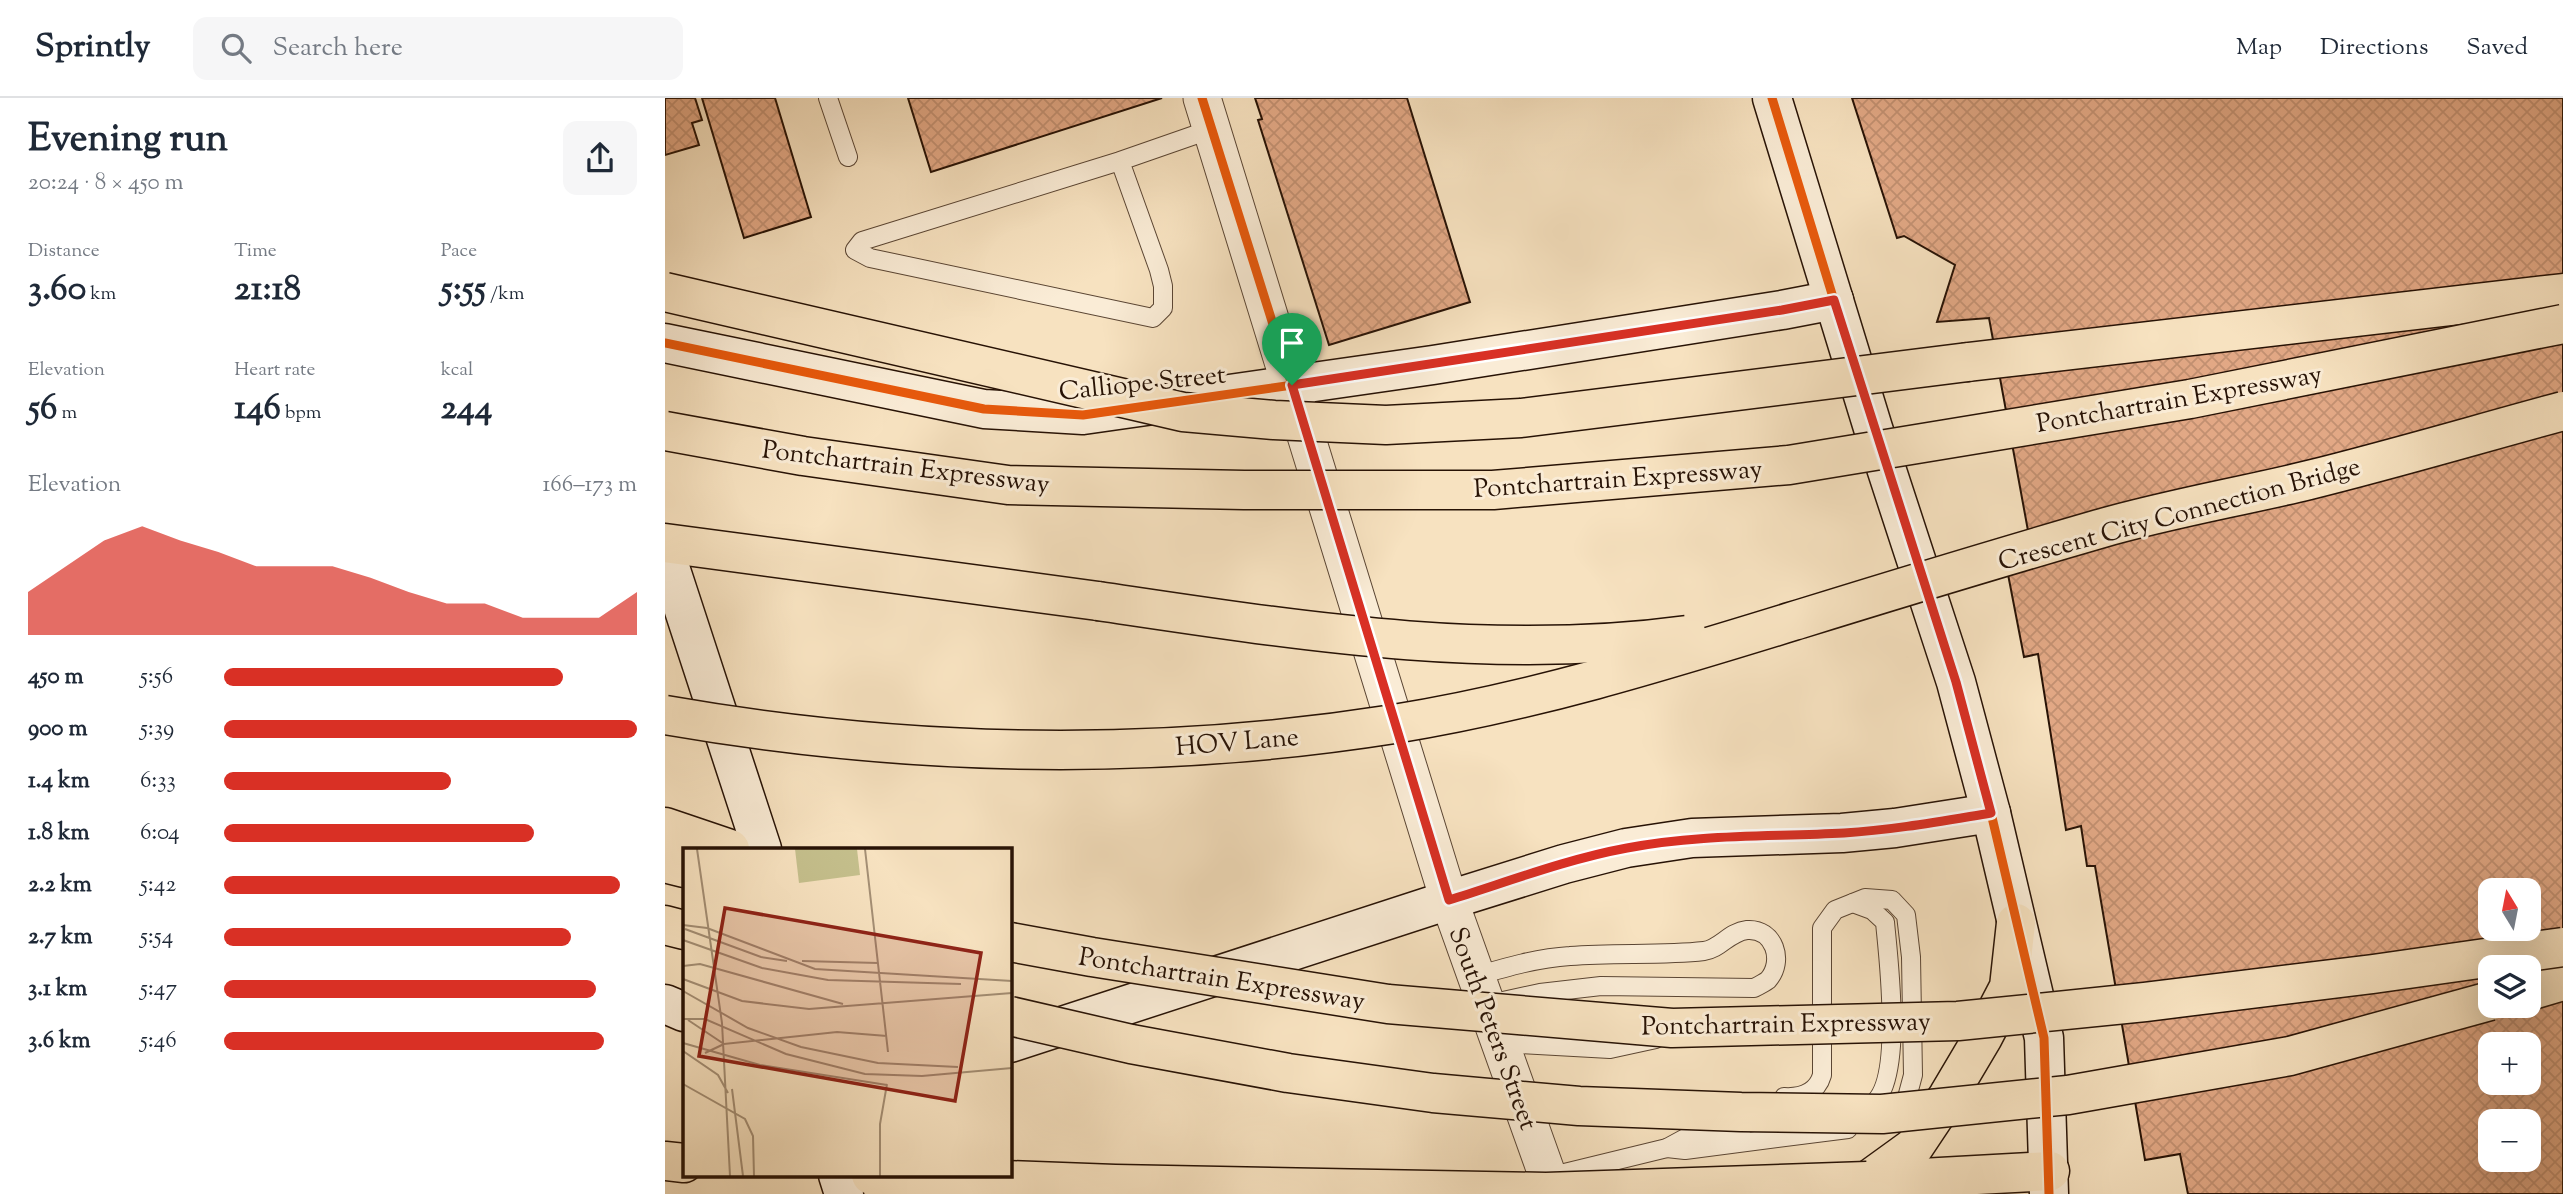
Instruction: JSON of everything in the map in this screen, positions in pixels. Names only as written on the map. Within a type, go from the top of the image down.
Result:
[{"type":"highway","points":[[665,292],[1183,412],[1274,420],[1386,425],[1521,418],[1954,363],[2563,293]]},
{"type":"highway","name":"Pontchartrain Expressway","points":[[665,431],[803,456],[1008,485],[1493,491],[1802,463],[2190,399],[2563,324]]},
{"type":"highway","name":"Crescent City Connection Bridge","points":[[1797,620],[2106,527],[2311,479],[2563,411]]},
{"type":"highway","points":[[665,543],[1399,642],[1513,646],[1641,641],[1797,620]]},
{"type":"highway","name":"HOV Lane","points":[[665,715],[769,732],[902,745],[1023,751],[1147,748],[1278,739],[1396,724],[1517,699],[1664,662],[1797,620]]},
{"type":"highway","points":[[665,827],[727,848]]},
{"type":"highway","points":[[665,863],[683,868]]},
{"type":"highway","points":[[1867,1181],[1914,1147],[1983,1037],[2009,987],[2016,923]]},
{"type":"highway","points":[[665,925],[683,930]]},
{"type":"highway","name":"Pontchartrain Expressway","points":[[1011,942],[1106,960],[1388,1004],[1672,1028],[1971,1020],[2359,976],[2563,947]]},
{"type":"highway","points":[[2541,987],[2563,981]]},
{"type":"highway","points":[[1011,1016],[1131,1044],[1288,1073],[1433,1093],[1593,1106],[1882,1114],[2068,1095],[2290,1056],[2478,1004]]},
{"type":"highway","points":[[665,1161],[683,1163]]},
{"type":"highway","points":[[665,1175],[683,1174]]},
{"type":"highway","points":[[896,1176],[1129,1185],[1546,1192],[1867,1181],[2050,1183]]},
{"type":"street","points":[[1772,98],[1956,682],[1991,813],[2044,1038],[2050,1183]]},
{"type":"street","name":"South Peters Street","points":[[1207,114],[1449,900],[1551,1186]]},
{"type":"street","name":"Calliope Street","points":[[665,343],[984,409],[1083,415],[1834,300]]},
{"type":"street","points":[[665,552],[762,848]]},
{"type":"street","points":[[1011,1043],[1449,900],[1626,848],[1692,838],[1842,833],[1895,828],[1991,813]]},
{"type":"street","points":[[665,1004],[683,1012]]},
{"type":"street","points":[[838,1176],[844,1194]]},
{"type":"street","points":[[870,1176],[875,1194]]},
{"type":"lane","points":[[828,98],[848,157]]},
{"type":"lane","points":[[1120,162],[1161,278],[1163,308],[1153,318],[870,258],[855,250],[862,241],[1120,162],[1207,114]]},
{"type":"lane","points":[[1514,1085],[1800,1098],[1819,1085],[1822,1075],[1822,928],[1835,910],[1865,898],[1892,900],[1906,915],[1911,957],[1913,1075],[1905,1105],[1870,1126],[1685,1150],[1667,1147]]},
{"type":"lane","points":[[1551,1186],[1667,1147],[1691,1135],[1822,1118],[1870,1107],[1883,1094],[1891,1057],[1885,922],[1872,910],[1853,903]]},
{"type":"lane","points":[[1748,930],[1761,932],[1771,939],[1775,952],[1775,967],[1767,980],[1754,988],[1601,986],[1540,993],[1481,990],[1540,960],[1569,956],[1708,951],[1730,934],[1748,930]]},
{"type":"lane","points":[[1500,1043],[1610,1049],[1744,1018],[1822,1016]]},
{"type":"building","points":[[665,98],[695,98],[702,120],[692,123],[699,145],[665,155]]},
{"type":"building","points":[[702,98],[775,98],[811,217],[744,238]]},
{"type":"building","points":[[908,98],[1162,98],[931,172]]},
{"type":"building","points":[[1255,98],[1407,98],[1470,302],[1329,345],[1258,120],[1262,119]]},
{"type":"building","points":[[1852,98],[2563,98],[2563,1194],[2188,1194],[2180,1154],[2145,1160],[2095,866],[2087,866],[2081,826],[2066,830],[2038,654],[2024,657],[2006,564],[2033,558],[1989,318],[1937,322],[1955,265],[1904,236],[1897,238]]},
{"type":"cycle path","points":[[1202,98],[1292,385]]},
{"type":"cycle path","points":[[1772,98],[1873,428],[1956,682],[1991,813],[2044,1038],[2049,1194]]},
{"type":"cycle path","points":[[665,343],[984,409],[1083,415],[1433,365],[1834,300]]},
{"type":"route","points":[[1834,300],[1956,682],[1991,813],[1895,828],[1842,833],[1692,838],[1626,848],[1449,900],[1292,385],[1834,300]]}]
